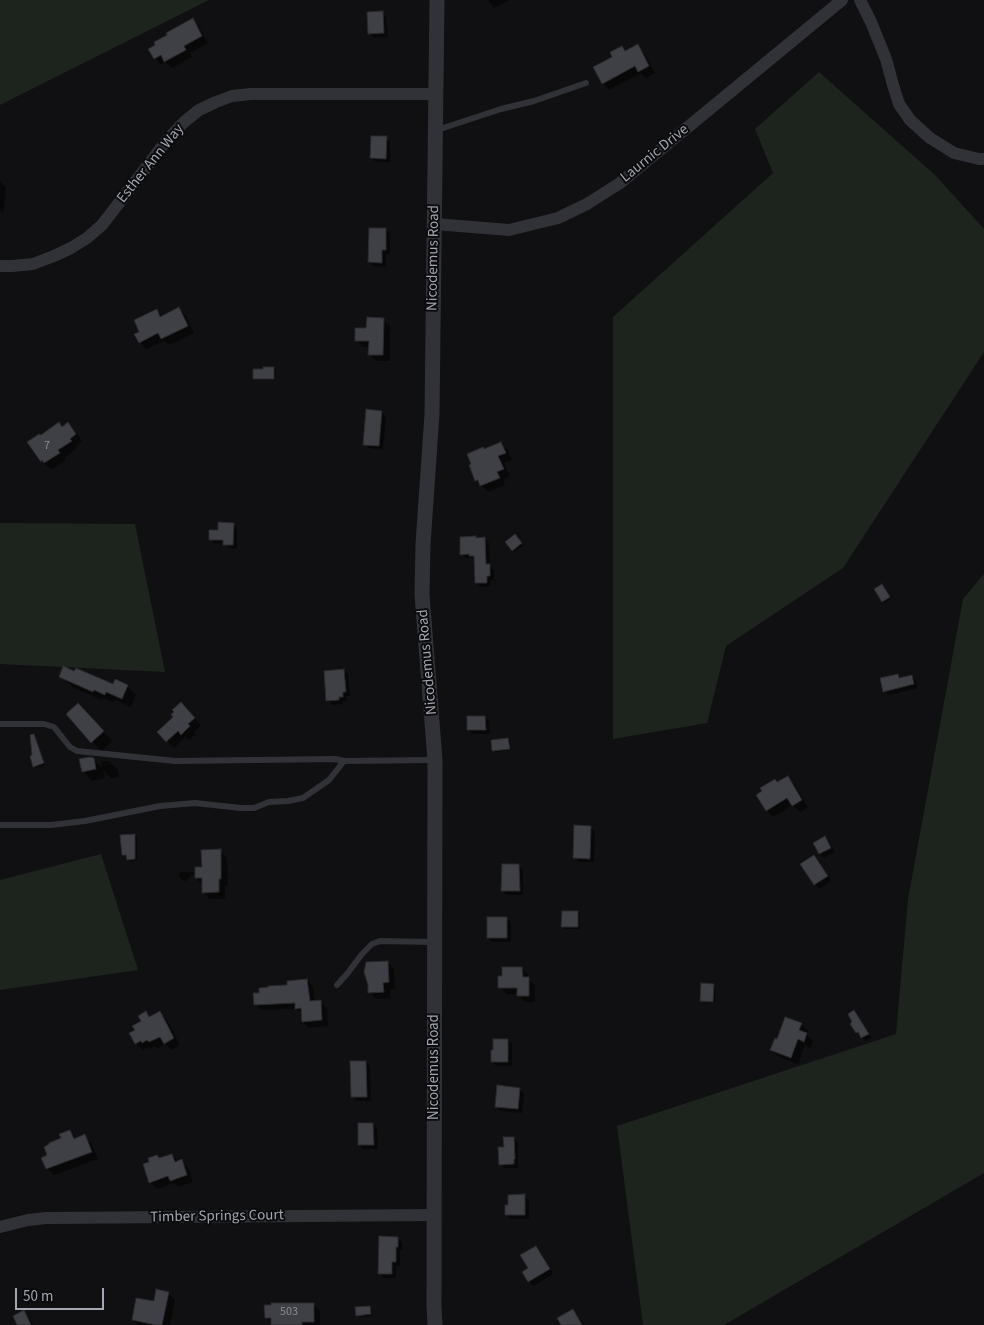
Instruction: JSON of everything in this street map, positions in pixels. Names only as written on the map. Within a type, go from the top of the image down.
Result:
[{"type":"street","name":"Nicodemus Road","points":[[435,1325],[436,760],[422,595],[423,544],[432,414],[437,0]]},
{"type":"street","name":"Laurnic Drive","points":[[435,224],[509,230],[558,218],[587,204],[620,183],[842,0]]},
{"type":"street","points":[[860,0],[886,60],[899,104],[910,120],[930,138],[954,153],[984,159]]},
{"type":"street","name":"Esther Ann Way","points":[[0,266],[33,264],[71,248],[87,238],[102,225],[178,128],[199,110],[216,102],[232,96],[251,94],[435,94]]},
{"type":"street","name":"Timber Springs Court","points":[[0,1227],[46,1218],[435,1214]]},
{"type":"lane","points":[[435,131],[586,83]]},
{"type":"lane","points":[[0,724],[44,724],[54,727],[70,747],[78,751],[175,761],[436,760]]},
{"type":"lane","points":[[0,825],[51,825],[160,806],[195,803],[254,808],[269,802],[303,798],[328,780],[344,761]]},
{"type":"lane","points":[[337,984],[372,944],[380,941],[435,942]]},
{"type":"shaded area","points":[[0,0],[209,0],[0,105]]},
{"type":"shaded area","points":[[819,72],[935,175],[984,229],[984,352],[843,568],[726,646],[707,723],[613,739],[613,317],[773,173],[755,129]]},
{"type":"shaded area","points":[[0,523],[135,524],[165,672],[0,664]]},
{"type":"shaded area","points":[[984,574],[984,1173],[724,1325],[643,1325],[617,1126],[896,1034],[908,899],[963,599]]},
{"type":"shaded area","points":[[101,854],[138,970],[0,990],[0,880]]},
{"type":"building","points":[[383,11],[384,33],[368,34],[367,12]]},
{"type":"building","points":[[193,18],[202,36],[184,46],[186,50],[164,62],[161,55],[154,59],[148,49],[155,45],[154,42]]},
{"type":"building","points":[[638,44],[649,66],[638,72],[635,66],[602,84],[593,67],[612,57],[610,52],[622,46],[625,51]]},
{"type":"building","points":[[371,136],[387,136],[386,159],[370,158]]},
{"type":"building","points":[[369,228],[386,228],[386,250],[382,250],[382,263],[368,262]]},
{"type":"building","points":[[179,307],[188,326],[161,339],[158,333],[139,343],[134,334],[139,332],[134,320],[157,309],[160,317]]},
{"type":"building","points":[[367,317],[384,318],[383,355],[368,355],[369,341],[355,341],[355,328],[366,328]]},
{"type":"building","points":[[263,367],[274,367],[274,379],[253,379],[253,369],[263,369]]},
{"type":"building","points":[[366,409],[382,411],[379,446],[363,445]]},
{"type":"building","points":[[59,422],[62,427],[68,422],[76,434],[70,439],[72,441],[58,450],[60,453],[44,463],[42,460],[41,462],[27,442]]},
{"type":"building","points":[[501,442],[506,453],[498,456],[504,469],[497,472],[500,478],[480,486],[478,480],[475,481],[467,454]]},
{"type":"building","points":[[218,522],[234,523],[233,545],[223,545],[223,540],[209,540],[209,530],[218,530]]},
{"type":"building","points":[[515,534],[522,543],[512,551],[505,542]]},
{"type":"building","points":[[476,536],[476,538],[485,537],[486,564],[490,564],[490,576],[487,576],[487,583],[475,583],[474,556],[469,556],[469,554],[460,555],[460,537]]},
{"type":"building","points":[[882,584],[890,597],[882,602],[874,589]]},
{"type":"building","points":[[63,666],[74,671],[76,668],[113,684],[115,679],[128,685],[122,699],[106,692],[105,695],[94,690],[93,692],[59,677]]},
{"type":"building","points":[[344,669],[346,692],[343,692],[343,697],[339,697],[339,700],[326,701],[324,671]]},
{"type":"building","points":[[898,674],[899,678],[912,675],[914,684],[883,692],[880,678]]},
{"type":"building","points":[[181,702],[195,718],[188,724],[190,726],[181,735],[178,731],[166,742],[157,732],[173,717],[171,714],[174,712],[172,710]]},
{"type":"building","points":[[78,703],[104,731],[91,743],[66,714]]},
{"type":"building","points":[[467,716],[485,716],[486,730],[467,730]]},
{"type":"building","points":[[34,734],[44,763],[33,767],[30,756],[32,755],[30,735]]},
{"type":"building","points":[[508,738],[510,749],[492,751],[491,740]]},
{"type":"building","points":[[94,758],[96,769],[82,772],[79,759]]},
{"type":"building","points":[[788,776],[802,800],[792,806],[787,798],[766,811],[756,795],[762,791],[760,788],[775,779],[777,782]]},
{"type":"building","points":[[574,825],[591,826],[590,859],[573,858]]},
{"type":"building","points":[[135,834],[135,859],[127,860],[126,855],[122,855],[120,835]]},
{"type":"building","points":[[825,836],[831,848],[819,854],[813,843]]},
{"type":"building","points":[[221,849],[219,892],[202,893],[202,878],[195,878],[195,867],[202,867],[201,850]]},
{"type":"building","points":[[814,855],[828,876],[814,885],[800,864]]},
{"type":"building","points":[[502,864],[519,864],[520,891],[501,891]]},
{"type":"building","points":[[562,911],[578,911],[578,927],[561,927]]},
{"type":"building","points":[[487,917],[507,917],[507,938],[487,938]]},
{"type":"building","points":[[388,961],[389,982],[383,983],[384,992],[368,993],[364,972],[366,962]]},
{"type":"building","points":[[502,967],[522,967],[523,977],[529,977],[529,996],[517,996],[517,988],[498,988],[498,976],[502,976]]},
{"type":"building","points":[[307,979],[310,1001],[321,1000],[322,1020],[302,1022],[301,1008],[295,1009],[295,1003],[254,1005],[253,993],[259,993],[259,988],[287,985],[287,981]]},
{"type":"building","points":[[701,983],[714,984],[713,1002],[700,1001]]},
{"type":"building","points":[[854,1010],[869,1034],[861,1038],[850,1024],[852,1022],[848,1014]]},
{"type":"building","points":[[146,1011],[149,1017],[160,1011],[174,1038],[164,1044],[160,1037],[149,1042],[147,1040],[135,1044],[129,1033],[135,1030],[132,1026],[141,1021],[138,1016]]},
{"type":"building","points":[[785,1017],[802,1023],[799,1030],[807,1033],[804,1042],[798,1039],[791,1058],[770,1050],[775,1038],[777,1039]]},
{"type":"building","points":[[493,1039],[508,1039],[508,1062],[491,1062]]},
{"type":"building","points":[[350,1061],[366,1061],[367,1097],[351,1097]]},
{"type":"building","points":[[497,1085],[520,1088],[518,1109],[495,1107]]},
{"type":"building","points":[[358,1123],[373,1123],[374,1145],[358,1145]]},
{"type":"building","points":[[70,1130],[74,1139],[85,1134],[92,1152],[46,1169],[41,1158],[47,1155],[44,1147],[61,1138],[59,1134]]},
{"type":"building","points":[[503,1137],[514,1137],[514,1164],[499,1165],[498,1147],[504,1147]]},
{"type":"building","points":[[172,1154],[175,1162],[182,1159],[187,1175],[170,1181],[168,1176],[149,1183],[143,1164],[149,1162],[148,1158],[157,1155],[159,1158]]},
{"type":"building","points":[[525,1194],[525,1215],[505,1215],[508,1195]]},
{"type":"building","points":[[379,1236],[398,1237],[396,1262],[392,1262],[392,1274],[378,1274]]},
{"type":"building","points":[[536,1246],[550,1269],[528,1282],[522,1272],[528,1268],[520,1255]]},
{"type":"building","points":[[156,1289],[169,1292],[162,1325],[132,1320],[136,1298],[154,1301]]},
{"type":"building","points":[[271,1303],[314,1303],[314,1322],[302,1322],[302,1325],[271,1325],[271,1318],[265,1318],[264,1305],[271,1305]]},
{"type":"building","points":[[370,1306],[371,1314],[356,1316],[355,1307]]},
{"type":"building","points":[[573,1309],[582,1325],[561,1325],[557,1318]]},
{"type":"building","points":[[24,1310],[31,1325],[17,1325],[13,1316]]}]
